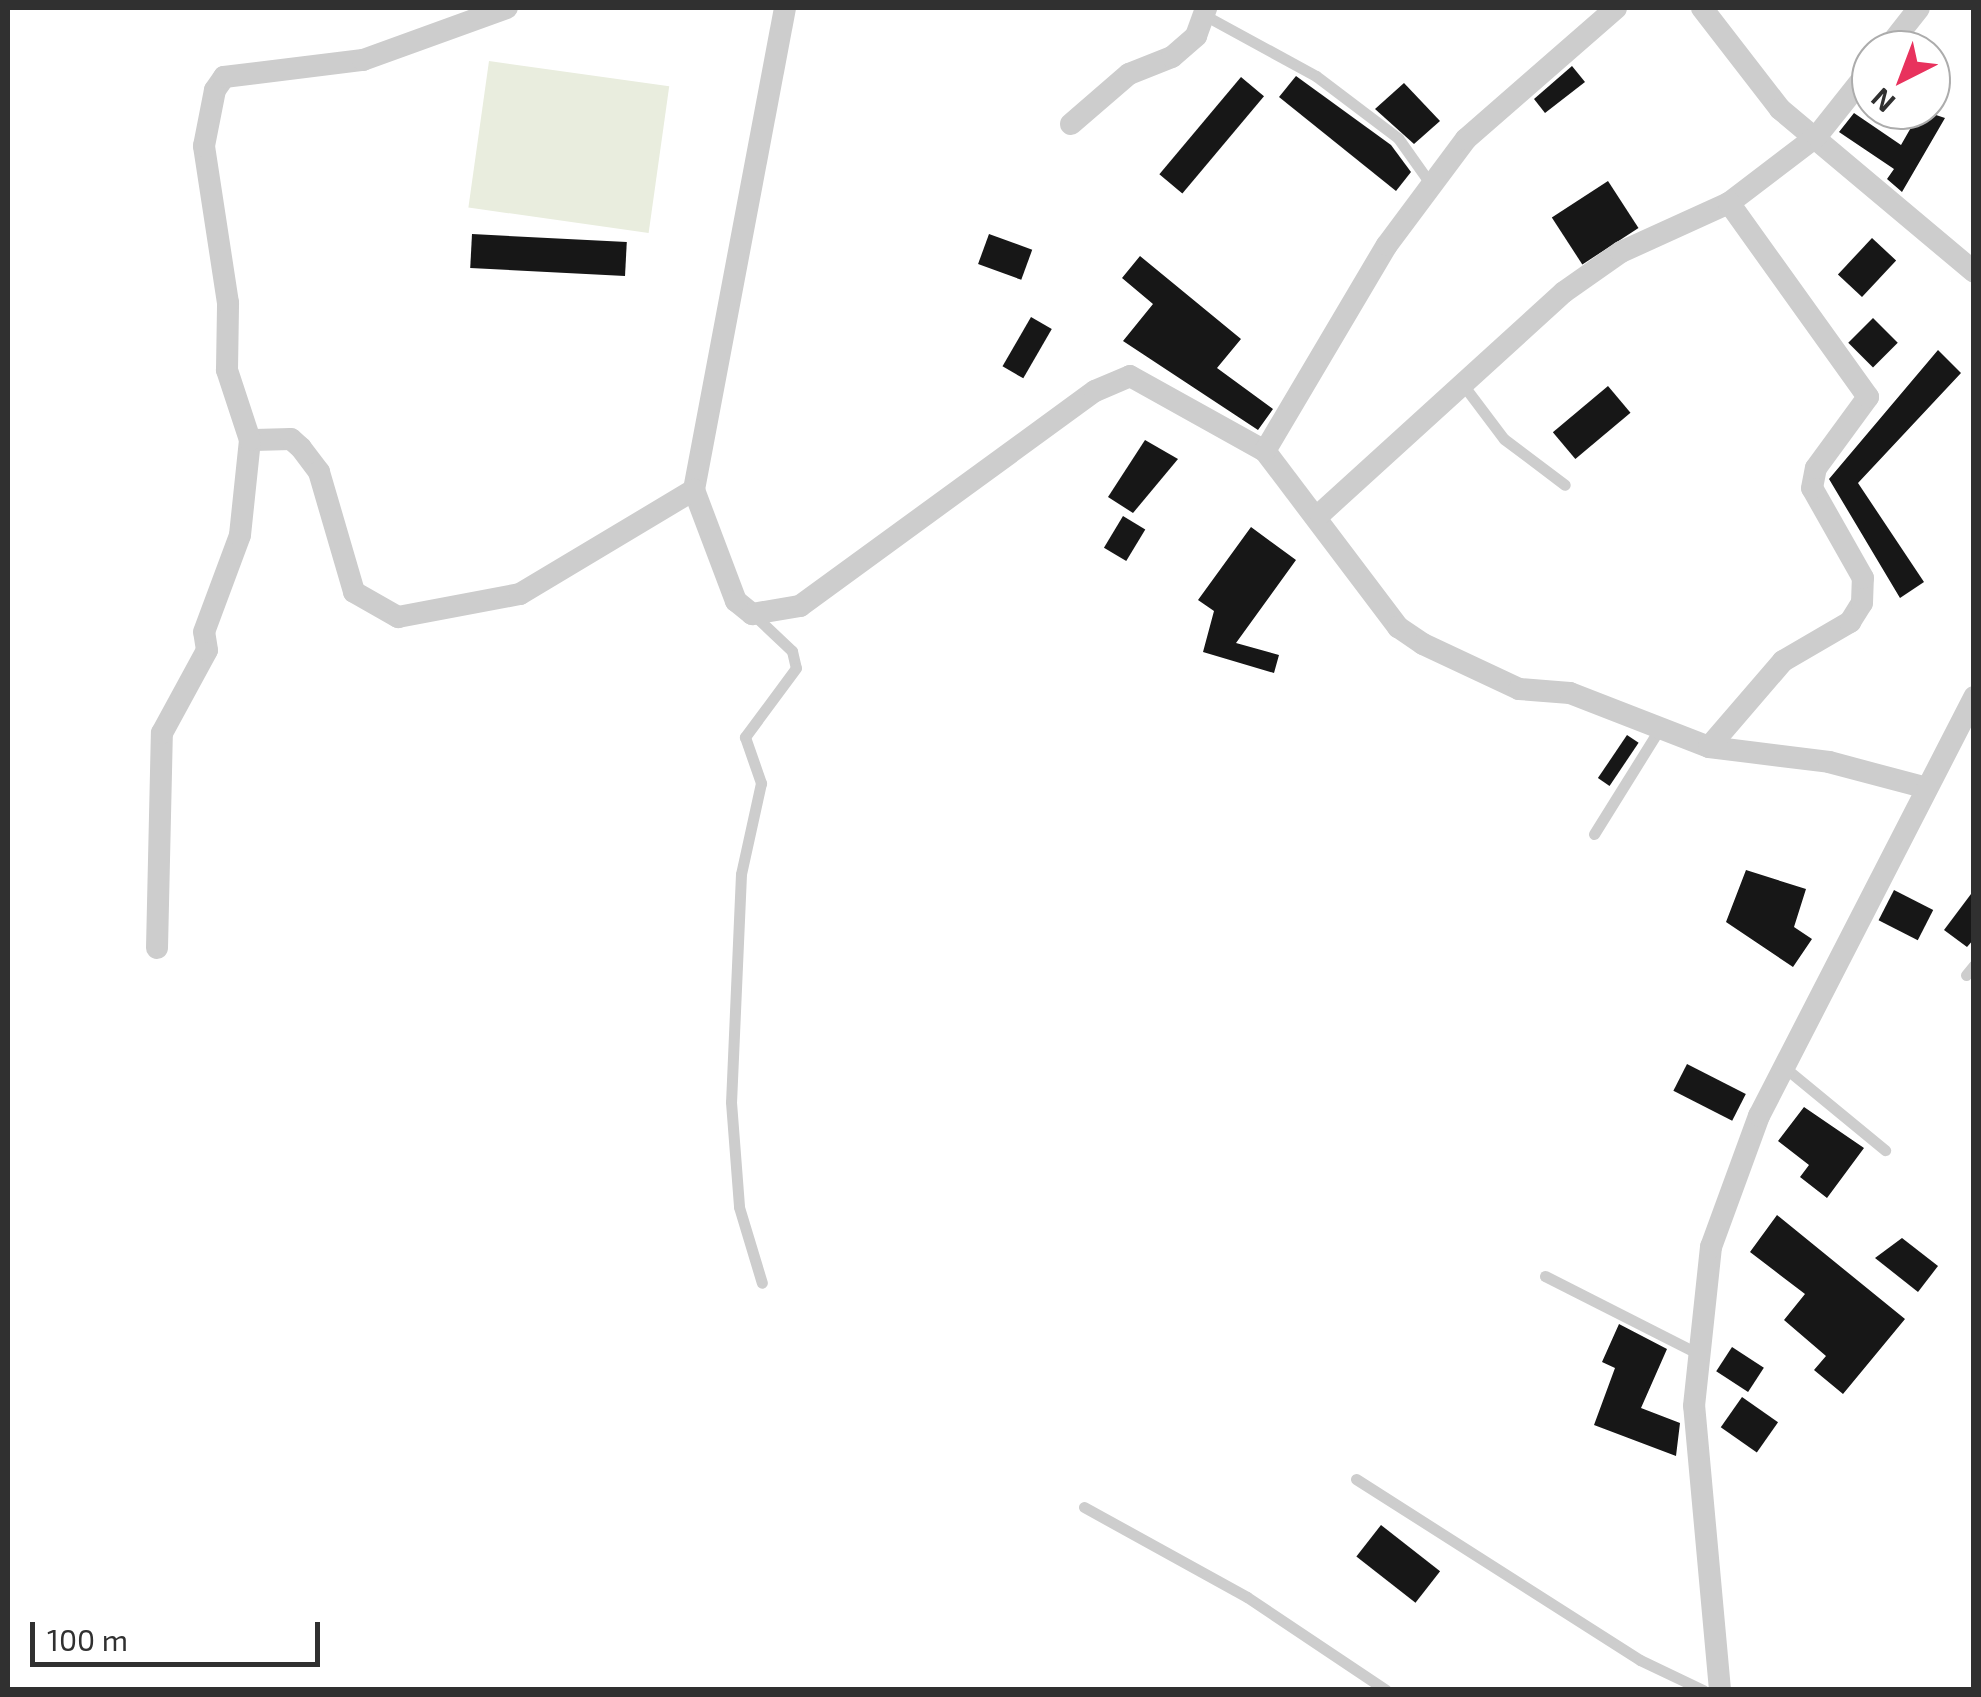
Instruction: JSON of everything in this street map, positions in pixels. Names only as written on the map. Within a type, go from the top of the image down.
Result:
[{"type":"street","points":[[785,8],[694,490],[736,601],[752,614],[800,606],[1094,391],[1130,376],[1265,452],[1320,514],[1398,627],[1424,644],[1519,688],[1570,693],[1709,747],[1829,762],[1927,788]]},
{"type":"street","points":[[1265,452],[1386,245],[1432,186],[1510,92],[1616,8]]},
{"type":"street","points":[[1702,8],[1737,64],[1974,272]]},
{"type":"street","points":[[1902,30],[1920,8]]},
{"type":"street","points":[[157,948],[162,733],[207,650],[204,632],[240,535],[250,440],[227,370],[228,303],[204,146],[215,90],[224,77],[364,60],[492,10]]},
{"type":"street","points":[[1070,124],[1129,74],[1172,58],[1206,12]]},
{"type":"street","points":[[1320,514],[1461,382],[1621,252],[1729,203],[1817,136],[1851,93]]},
{"type":"street","points":[[1709,747],[1783,660],[1850,622],[1862,590],[1812,488],[1868,397],[1729,203]]},
{"type":"street","points":[[250,440],[291,438],[301,448],[319,472],[354,592],[398,617],[520,594],[694,490]]},
{"type":"street","points":[[1720,1690],[1697,1353],[1711,1247],[1784,1068],[1972,706]]},
{"type":"lane","points":[[1206,12],[1316,76],[1398,138],[1432,186]]},
{"type":"lane","points":[[1461,382],[1504,439],[1565,485]]},
{"type":"lane","points":[[752,614],[780,635],[796,668],[745,736],[761,783],[741,874],[730,1102],[738,1207],[762,1283]]},
{"type":"lane","points":[[1594,834],[1660,728]]},
{"type":"lane","points":[[1784,1068],[1885,1150]]},
{"type":"lane","points":[[1545,1276],[1697,1353]]},
{"type":"lane","points":[[1356,1479],[1640,1660],[1703,1690]]},
{"type":"lane","points":[[1084,1508],[1247,1597],[1386,1690]]},
{"type":"shaded area","points":[[489,61],[669,86],[649,233],[468,208]]},
{"type":"building","points":[[1572,66],[1585,82],[1545,113],[1534,99]]},
{"type":"building","points":[[1296,76],[1391,145],[1411,172],[1396,191],[1279,97]]},
{"type":"building","points":[[1241,77],[1264,96],[1182,194],[1159,174]]},
{"type":"building","points":[[1404,83],[1440,121],[1414,144],[1375,109]]},
{"type":"building","points":[[1851,117],[1851,130],[1879,130],[1901,145],[1910,130],[1938,130],[1902,192],[1887,179],[1894,169],[1839,132]]},
{"type":"building","points":[[1608,181],[1638,228],[1582,264],[1552,217]]},
{"type":"building","points":[[472,234],[627,242],[625,276],[470,268]]},
{"type":"building","points":[[989,234],[1032,250],[1021,280],[978,264]]},
{"type":"building","points":[[1872,238],[1896,261],[1862,297],[1838,275]]},
{"type":"building","points":[[1140,256],[1241,339],[1217,368],[1273,409],[1258,430],[1123,341],[1153,304],[1122,278]]},
{"type":"building","points":[[1031,317],[1052,329],[1023,378],[1002,366]]},
{"type":"building","points":[[1873,318],[1898,343],[1873,367],[1848,343]]},
{"type":"building","points":[[1938,350],[1961,373],[1858,483],[1924,582],[1900,598],[1829,479]]},
{"type":"building","points":[[1608,386],[1630,413],[1575,459],[1553,432]]},
{"type":"building","points":[[1145,440],[1178,459],[1133,513],[1108,497]]},
{"type":"building","points":[[1123,516],[1145,529],[1126,561],[1104,548]]},
{"type":"building","points":[[1251,527],[1296,560],[1236,643],[1279,655],[1274,673],[1203,652],[1214,611],[1198,600]]},
{"type":"building","points":[[1627,735],[1639,743],[1610,786],[1598,778]]},
{"type":"building","points":[[1746,870],[1806,889],[1794,927],[1812,939],[1793,967],[1726,922]]},
{"type":"building","points":[[1894,890],[1933,910],[1918,940],[1879,920]]},
{"type":"building","points":[[1974,890],[1974,939],[1967,947],[1944,930]]},
{"type":"building","points":[[1687,1064],[1746,1094],[1732,1121],[1673,1091]]},
{"type":"building","points":[[1804,1107],[1864,1148],[1827,1198],[1800,1177],[1809,1165],[1778,1141]]},
{"type":"building","points":[[1777,1215],[1905,1319],[1843,1394],[1814,1370],[1826,1356],[1784,1320],[1805,1294],[1750,1252]]},
{"type":"building","points":[[1902,1238],[1938,1266],[1918,1292],[1875,1258]]},
{"type":"building","points":[[1619,1324],[1667,1349],[1641,1408],[1680,1423],[1676,1456],[1594,1425],[1615,1368],[1602,1362]]},
{"type":"building","points":[[1732,1347],[1764,1368],[1748,1392],[1716,1371]]},
{"type":"building","points":[[1742,1397],[1778,1422],[1757,1453],[1721,1427]]},
{"type":"building","points":[[1381,1525],[1440,1571],[1415,1603],[1356,1557]]}]
